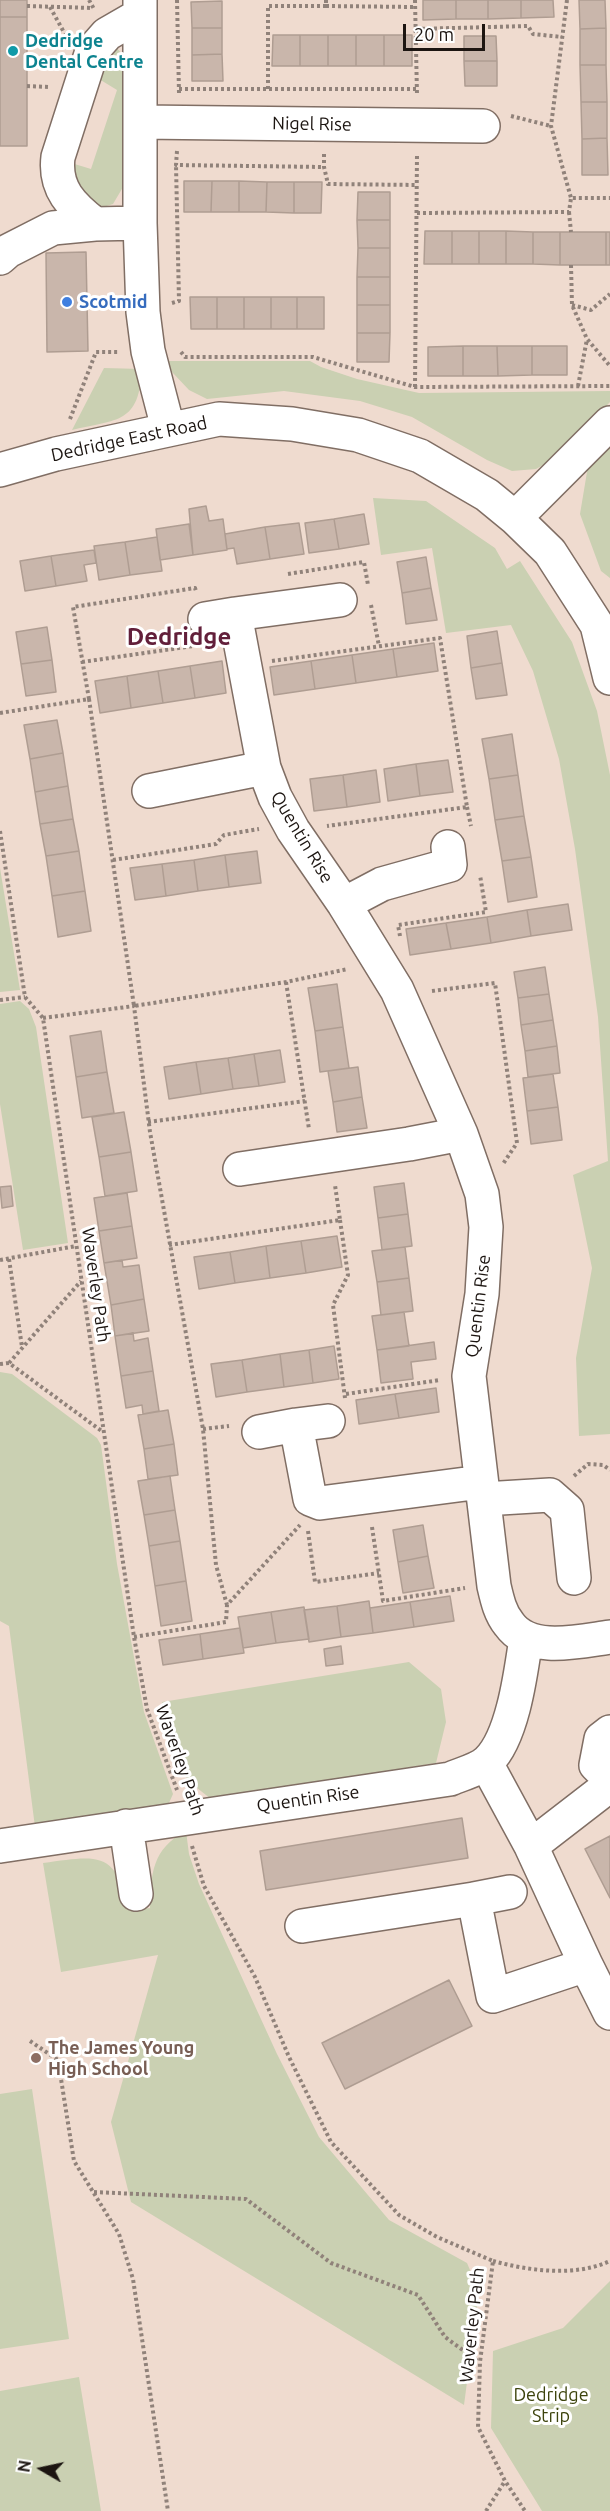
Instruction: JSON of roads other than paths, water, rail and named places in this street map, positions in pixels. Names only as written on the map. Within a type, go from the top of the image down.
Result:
[{"type":"street","points":[[140,7],[140,223],[143,312],[148,351],[168,428]]},
{"type":"street","points":[[95,224],[71,205],[49,177],[58,157],[92,51],[107,34],[140,7]]},
{"type":"street","name":"Nigel Rise","points":[[141,122],[483,126]]},
{"type":"street","points":[[0,258],[8,251],[53,228],[140,223]]},
{"type":"street","name":"Dedridge East Road","points":[[0,470],[56,454],[168,428],[219,419],[292,424],[358,435],[420,456],[488,495],[550,552],[597,625],[610,678]]},
{"type":"street","points":[[515,518],[610,423]]},
{"type":"street","name":"Quentin Rise","points":[[340,600],[220,616],[244,665],[264,768],[275,797],[291,827],[344,904],[397,990],[461,1134],[482,1194],[486,1227],[482,1294],[469,1376],[494,1586],[500,1609],[510,1626],[526,1638]]},
{"type":"street","name":"Quentin Rise","points":[[148,792],[264,768]]},
{"type":"street","points":[[344,904],[382,884],[450,867]]},
{"type":"street","points":[[240,1168],[409,1144],[461,1134]]},
{"type":"street","points":[[259,1432],[323,1413],[310,1499],[313,1511],[368,1497],[482,1490],[550,1495],[567,1510],[574,1578]]},
{"type":"street","points":[[610,1637],[568,1642],[545,1642],[526,1638],[518,1690],[511,1713],[499,1748],[486,1763],[531,1846],[610,2013]]},
{"type":"street","points":[[610,1732],[601,1739],[596,1766],[610,1779]]},
{"type":"street","name":"Quentin Rise","points":[[16,1844],[450,1779],[486,1763]]},
{"type":"street","points":[[531,1846],[610,1785]]},
{"type":"street","points":[[126,1826],[136,1894]]},
{"type":"street","points":[[302,1926],[510,1892]]},
{"type":"street","points":[[474,1899],[493,1996],[586,1965]]},
{"type":"place","name":"Dedridge Dental Centre","points":[[13,51]]},
{"type":"place","name":"Scotmid","points":[[67,302]]},
{"type":"place","name":"The James Young High School","points":[[36,2058]]},
{"type":"district","name":"Dedridge","points":[[179,637]]},
{"type":"park label","name":"Dedridge Strip","points":[[551,2405]]}]
